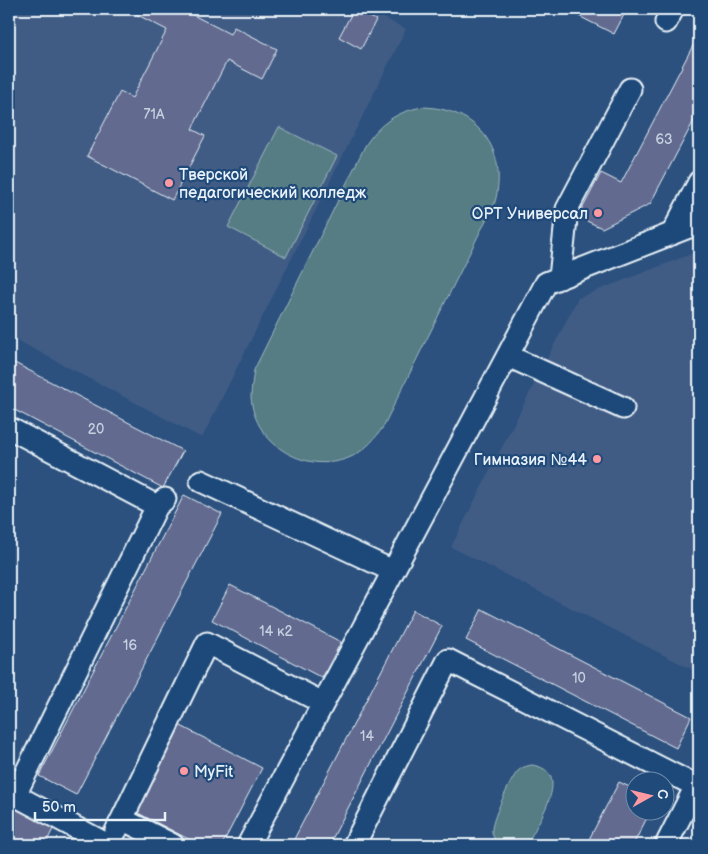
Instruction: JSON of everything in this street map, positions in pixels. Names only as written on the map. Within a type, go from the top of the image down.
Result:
[{"type":"street","points":[[560,278],[566,209],[630,89]]},
{"type":"street","points":[[672,234],[699,182]]},
{"type":"street","points":[[248,845],[546,283],[699,222]]},
{"type":"street","points":[[508,356],[623,408]]},
{"type":"street","points":[[9,428],[161,503],[12,793],[108,845],[207,643],[324,703]]},
{"type":"street","points":[[201,481],[393,571]]},
{"type":"street","points":[[354,845],[448,660],[696,786],[666,845]]},
{"type":"street","points":[[122,819],[173,845]]},
{"type":"shaded area","name":"Тверской педагогический колледж","points":[[9,9],[366,9],[406,29],[202,438],[9,336]]},
{"type":"shaded area","name":"Гимназия №44","points":[[699,251],[699,673],[451,547],[578,298]]},
{"type":"green space","points":[[422,107],[442,109],[459,115],[473,124],[484,135],[493,149],[497,165],[498,183],[495,202],[380,431],[366,447],[353,456],[336,462],[319,463],[302,459],[287,453],[273,443],[262,430],[254,414],[251,397],[254,370],[370,138],[389,120],[404,112]]},
{"type":"green space","points":[[279,127],[337,156],[286,257],[228,227]]},
{"type":"green space","points":[[532,765],[544,769],[550,776],[552,786],[546,808],[530,839],[525,844],[500,845],[493,836],[492,827],[502,801],[518,771]]},
{"type":"building","points":[[126,9],[194,9],[191,14],[230,34],[234,27],[277,49],[262,79],[227,61],[192,129],[205,136],[172,200],[87,156],[120,92],[132,98],[167,30]]},
{"type":"building","points":[[354,9],[376,20],[361,49],[339,37]]},
{"type":"building","points":[[565,9],[627,9],[614,34]]},
{"type":"building","points":[[699,34],[699,111],[650,204],[602,228],[578,217],[601,173],[621,183]]},
{"type":"building","points":[[9,360],[183,451],[163,488],[9,407]]},
{"type":"building","points":[[184,495],[222,514],[76,795],[39,776]]},
{"type":"building","points":[[230,585],[341,642],[322,678],[212,620]]},
{"type":"building","points":[[482,609],[691,717],[676,748],[466,640]]},
{"type":"building","points":[[413,610],[442,626],[329,845],[291,845]]},
{"type":"building","points":[[179,725],[262,768],[222,845],[200,845],[134,811]]},
{"type":"building","points":[[619,782],[626,785],[626,822],[645,822],[633,845],[586,845]]},
{"type":"building","points":[[9,804],[54,827],[45,845],[9,845]]},
{"type":"place","name":"Тверской педагогический колледж","points":[[169,183]]},
{"type":"place","name":"ОРТ Универсал","points":[[598,213]]},
{"type":"place","name":"Гимназия №44","points":[[597,459]]},
{"type":"place","name":"MyFit","points":[[184,771]]}]
